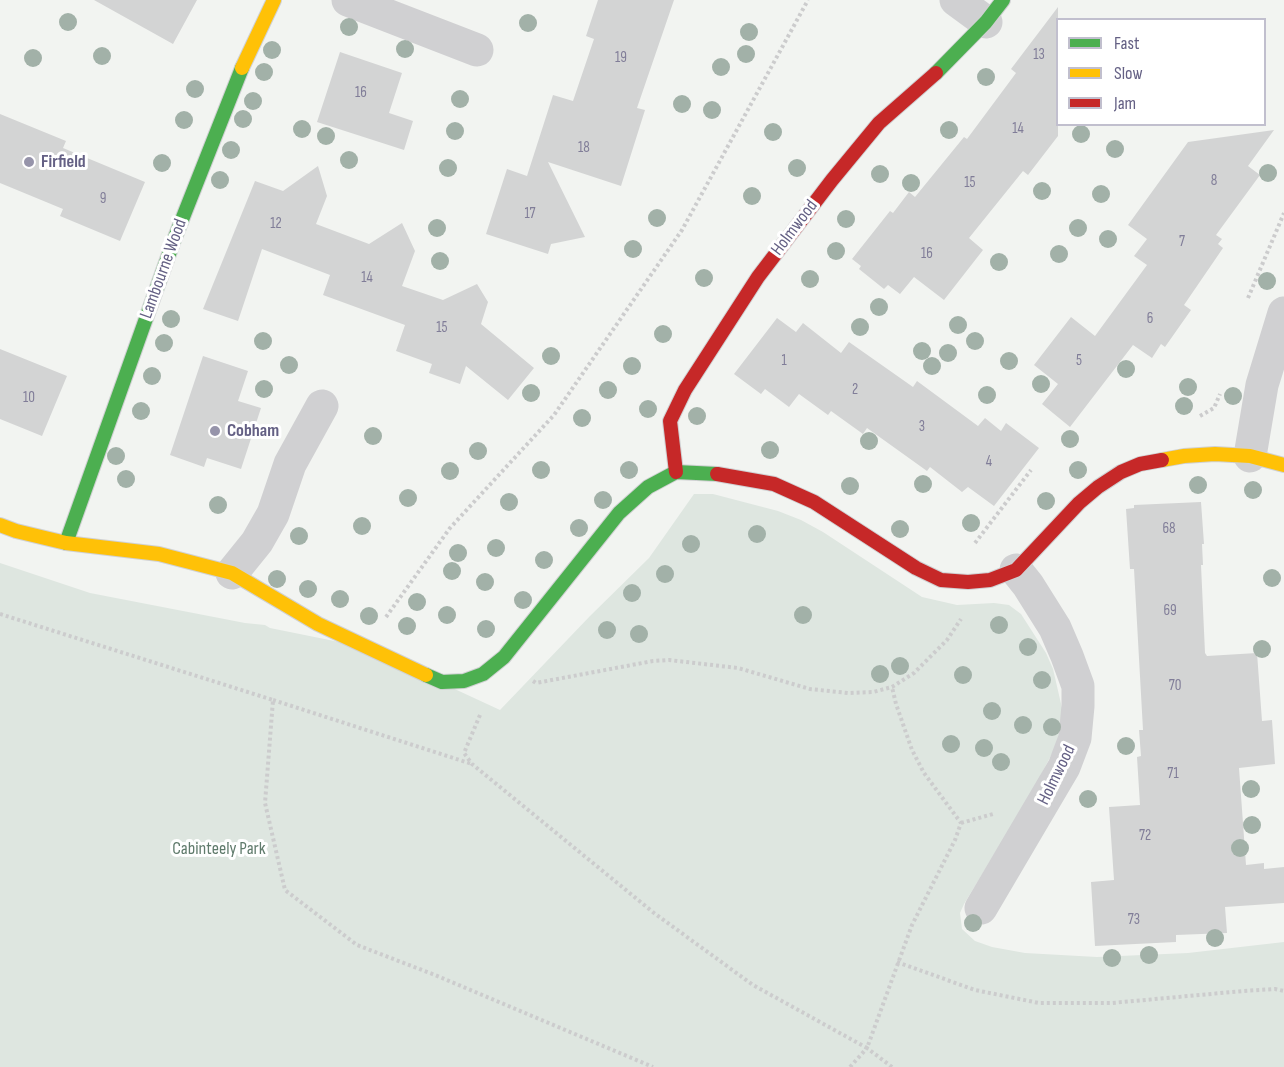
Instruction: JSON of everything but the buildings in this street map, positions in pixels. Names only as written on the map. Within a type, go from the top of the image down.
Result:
[{"type":"street","name":"Lambourne Wood","points":[[66,543],[178,230],[240,72],[274,0]]},
{"type":"street","points":[[348,0],[477,50]]},
{"type":"street","name":"Holmwood","points":[[676,472],[670,421],[685,390],[758,277],[879,123],[938,71],[994,11],[956,0]]},
{"type":"street","points":[[1250,456],[1262,385],[1284,314]]},
{"type":"street","points":[[232,573],[256,542],[273,514],[290,464],[322,406]]},
{"type":"street","points":[[0,525],[66,543],[159,554],[232,573],[318,624],[364,647],[442,682],[464,681],[483,674],[504,657],[619,513],[648,487],[676,472],[705,472],[774,484],[814,502],[916,568],[941,580],[977,581],[990,580],[1016,570],[1079,502],[1121,472],[1140,464],[1184,456],[1215,454],[1250,456],[1284,465]]},
{"type":"street","name":"Holmwood","points":[[981,908],[1064,767],[1075,738],[1078,686],[1055,628],[1016,570]]},
{"type":"path","points":[[364,647],[450,528],[554,415],[682,230],[808,0]]},
{"type":"path","points":[[1247,300],[1284,213]]},
{"type":"path","points":[[1193,417],[1214,408],[1221,387]]},
{"type":"path","points":[[975,544],[1031,470]]},
{"type":"path","points":[[966,544],[982,544]]},
{"type":"path","points":[[504,657],[518,676],[536,683],[669,660],[738,668],[810,689],[848,693],[873,692],[892,687],[914,673],[947,640],[962,617],[977,581]]},
{"type":"path","points":[[0,614],[472,764]]},
{"type":"path","points":[[850,1067],[867,1048],[897,962],[919,908],[950,850],[961,823],[924,773],[912,750],[892,687]]},
{"type":"path","points":[[273,700],[265,803],[285,890],[357,945],[435,975],[653,1067]]},
{"type":"path","points":[[482,710],[464,753],[472,764],[654,913],[753,985],[867,1048],[892,1067]]},
{"type":"path","points":[[897,962],[975,990],[1039,1004],[1112,1003],[1243,991],[1275,989],[1284,991]]},
{"type":"green space","name":"Cabinteely Park","points":[[694,494],[713,494],[778,511],[801,520],[922,597],[957,605],[994,603],[1009,605],[1021,614],[1046,653],[1053,669],[1062,708],[1061,729],[1057,744],[1032,792],[964,904],[960,913],[962,929],[975,941],[992,947],[1025,953],[1097,957],[1188,953],[1284,942],[1284,1067],[0,1067],[0,563],[90,593],[265,625],[270,628],[364,647],[500,710],[649,558]]},
{"type":"traffic: fast","points":[[936,73],[986,22],[1003,0]]},
{"type":"traffic: fast","points":[[66,543],[174,240],[242,68]]},
{"type":"traffic: fast","points":[[426,675],[442,682],[464,681],[483,674],[504,657],[619,513],[648,487],[676,472],[717,474]]},
{"type":"traffic: slow","points":[[242,68],[274,0]]},
{"type":"traffic: slow","points":[[1162,460],[1215,454],[1250,456],[1284,465]]},
{"type":"traffic: slow","points":[[0,525],[66,543],[159,554],[232,573],[318,624],[426,675]]},
{"type":"traffic: jam","points":[[676,472],[670,421],[685,390],[758,277],[879,123],[936,73]]},
{"type":"traffic: jam","points":[[717,474],[774,484],[814,502],[916,568],[941,580],[968,582],[990,580],[1016,570],[1079,503],[1098,487],[1121,472],[1140,464],[1162,460]]},
{"type":"place","name":"Firfield","points":[[29,162]]},
{"type":"place","name":"Cobham","points":[[215,431]]}]
